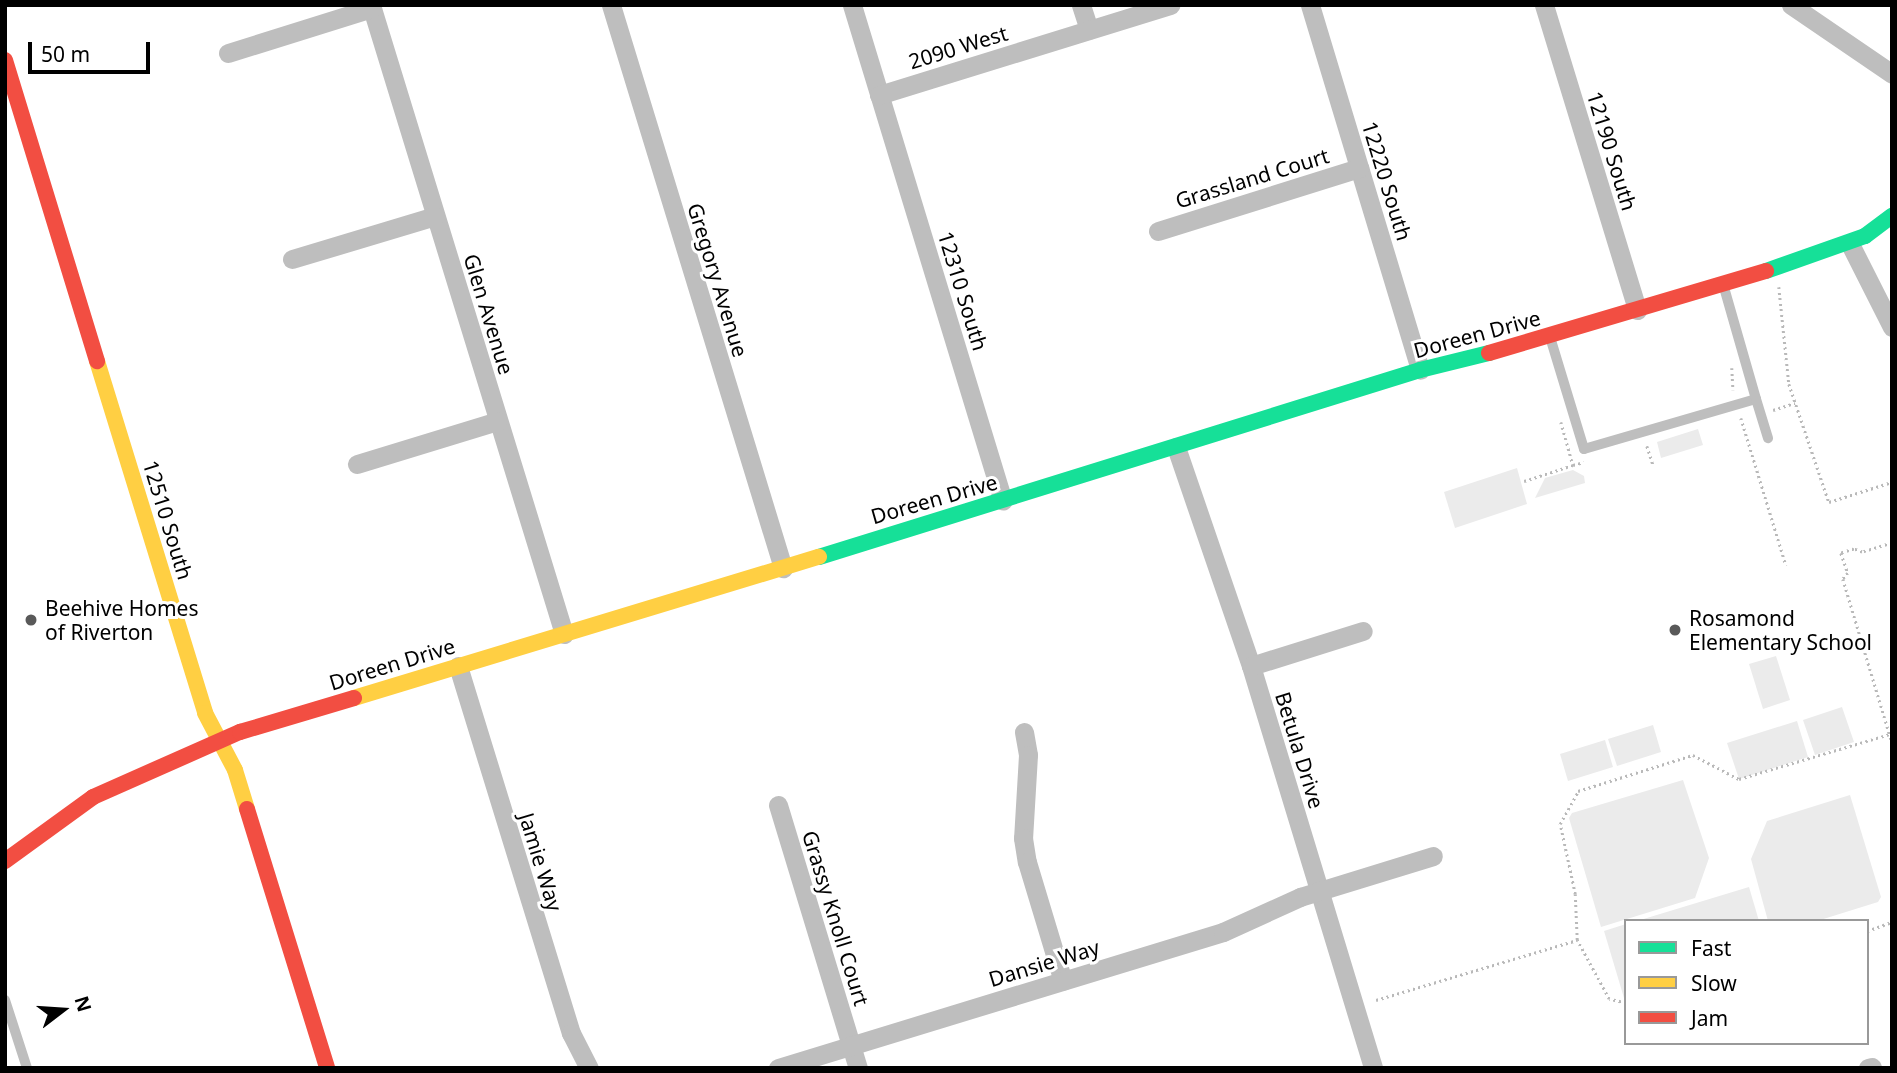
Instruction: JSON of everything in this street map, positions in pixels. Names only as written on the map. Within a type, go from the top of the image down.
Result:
[{"type":"street","name":"Gregory Avenue","points":[[611,5],[783,568]]},
{"type":"street","name":"12310 South","points":[[852,5],[1003,501]]},
{"type":"street","points":[[1081,5],[1089,30]]},
{"type":"street","name":"2090 West","points":[[879,95],[1170,5]]},
{"type":"street","name":"12220 South","points":[[1310,5],[1420,370]]},
{"type":"street","name":"12190 South","points":[[1544,5],[1637,310]]},
{"type":"street","points":[[1791,5],[1892,74]]},
{"type":"street","points":[[228,53],[371,7]]},
{"type":"street","name":"Glen Avenue","points":[[371,7],[564,634]]},
{"type":"street","name":"12510 South","points":[[5,60],[200,700],[235,770],[327,1068]]},
{"type":"street","name":"Grassland Court","points":[[1158,231],[1359,169]]},
{"type":"street","points":[[292,259],[435,216]]},
{"type":"street","name":"Doreen Drive","points":[[5,861],[93,797],[240,732],[1003,501],[1420,370],[1550,337],[1850,244],[1892,216]]},
{"type":"street","points":[[1850,244],[1892,327]]},
{"type":"street","points":[[357,464],[498,421]]},
{"type":"street","name":"Betula Drive","points":[[1176,447],[1251,666],[1373,1068]]},
{"type":"street","points":[[1251,666],[1363,631]]},
{"type":"street","name":"Jamie Way","points":[[458,666],[572,1033],[589,1068]]},
{"type":"street","points":[[1024,732],[1028,755],[1022,815],[1023,838],[1027,862],[1063,981]]},
{"type":"street","name":"Grassy Knoll Court","points":[[778,805],[858,1068]]},
{"type":"street","name":"Dansie Way","points":[[778,1068],[1223,932],[1319,891],[1433,856]]},
{"type":"lane","points":[[1723,283],[1768,438]]},
{"type":"lane","points":[[1550,337],[1584,449],[1756,399]]},
{"type":"lane","points":[[5,1000],[27,1068]]},
{"type":"path","points":[[1779,287],[1788,384],[1829,502],[1892,482]]},
{"type":"path","points":[[1732,368],[1733,390]]},
{"type":"path","points":[[1773,410],[1795,403]]},
{"type":"path","points":[[1558,412],[1573,465]]},
{"type":"path","points":[[1742,420],[1786,565]]},
{"type":"path","points":[[1646,442],[1653,464]]},
{"type":"path","points":[[1524,481],[1585,461]]},
{"type":"path","points":[[1892,543],[1862,552],[1854,549],[1841,553],[1848,573],[1843,579],[1892,742]]},
{"type":"path","points":[[1624,1003],[1609,999],[1577,940],[1575,894],[1560,824],[1578,792],[1693,755],[1739,779],[1890,734]]},
{"type":"path","points":[[1869,930],[1892,922]]},
{"type":"path","points":[[1376,1000],[1577,940]]},
{"type":"shaded area","points":[[1698,429],[1703,445],[1661,458],[1657,442]]},
{"type":"shaded area","points":[[1517,468],[1527,504],[1455,528],[1444,492]]},
{"type":"shaded area","points":[[1573,470],[1584,476],[1585,483],[1535,498],[1545,478]]},
{"type":"shaded area","points":[[1776,656],[1790,700],[1763,709],[1749,664]]},
{"type":"shaded area","points":[[1842,707],[1854,742],[1815,755],[1803,720]]},
{"type":"shaded area","points":[[1797,721],[1808,757],[1739,779],[1727,743]]},
{"type":"shaded area","points":[[1653,725],[1661,752],[1617,766],[1608,739]]},
{"type":"shaded area","points":[[1605,740],[1613,767],[1568,781],[1560,754]]},
{"type":"shaded area","points":[[1683,780],[1709,858],[1695,898],[1601,927],[1569,818],[1572,813]]},
{"type":"shaded area","points":[[1850,795],[1881,897],[1878,902],[1823,919],[1767,919],[1751,859],[1767,821]]},
{"type":"shaded area","points":[[1749,887],[1758,919],[1644,919]]},
{"type":"shaded area","points":[[1624,925],[1624,998],[1604,931]]},
{"type":"traffic: fast","points":[[1766,271],[1865,236],[1892,216]]},
{"type":"traffic: fast","points":[[819,557],[1420,370],[1489,353]]},
{"type":"traffic: slow","points":[[97,361],[205,713],[235,770],[247,809]]},
{"type":"traffic: slow","points":[[354,698],[819,557]]},
{"type":"traffic: jam","points":[[5,60],[97,361]]},
{"type":"traffic: jam","points":[[1489,353],[1766,271]]},
{"type":"traffic: jam","points":[[5,861],[93,797],[240,732],[354,698]]},
{"type":"traffic: jam","points":[[247,809],[327,1068]]},
{"type":"place","name":"Beehive Homes of Riverton","points":[[31,620]]},
{"type":"place","name":"Rosamond Elementary School","points":[[1675,630]]}]
